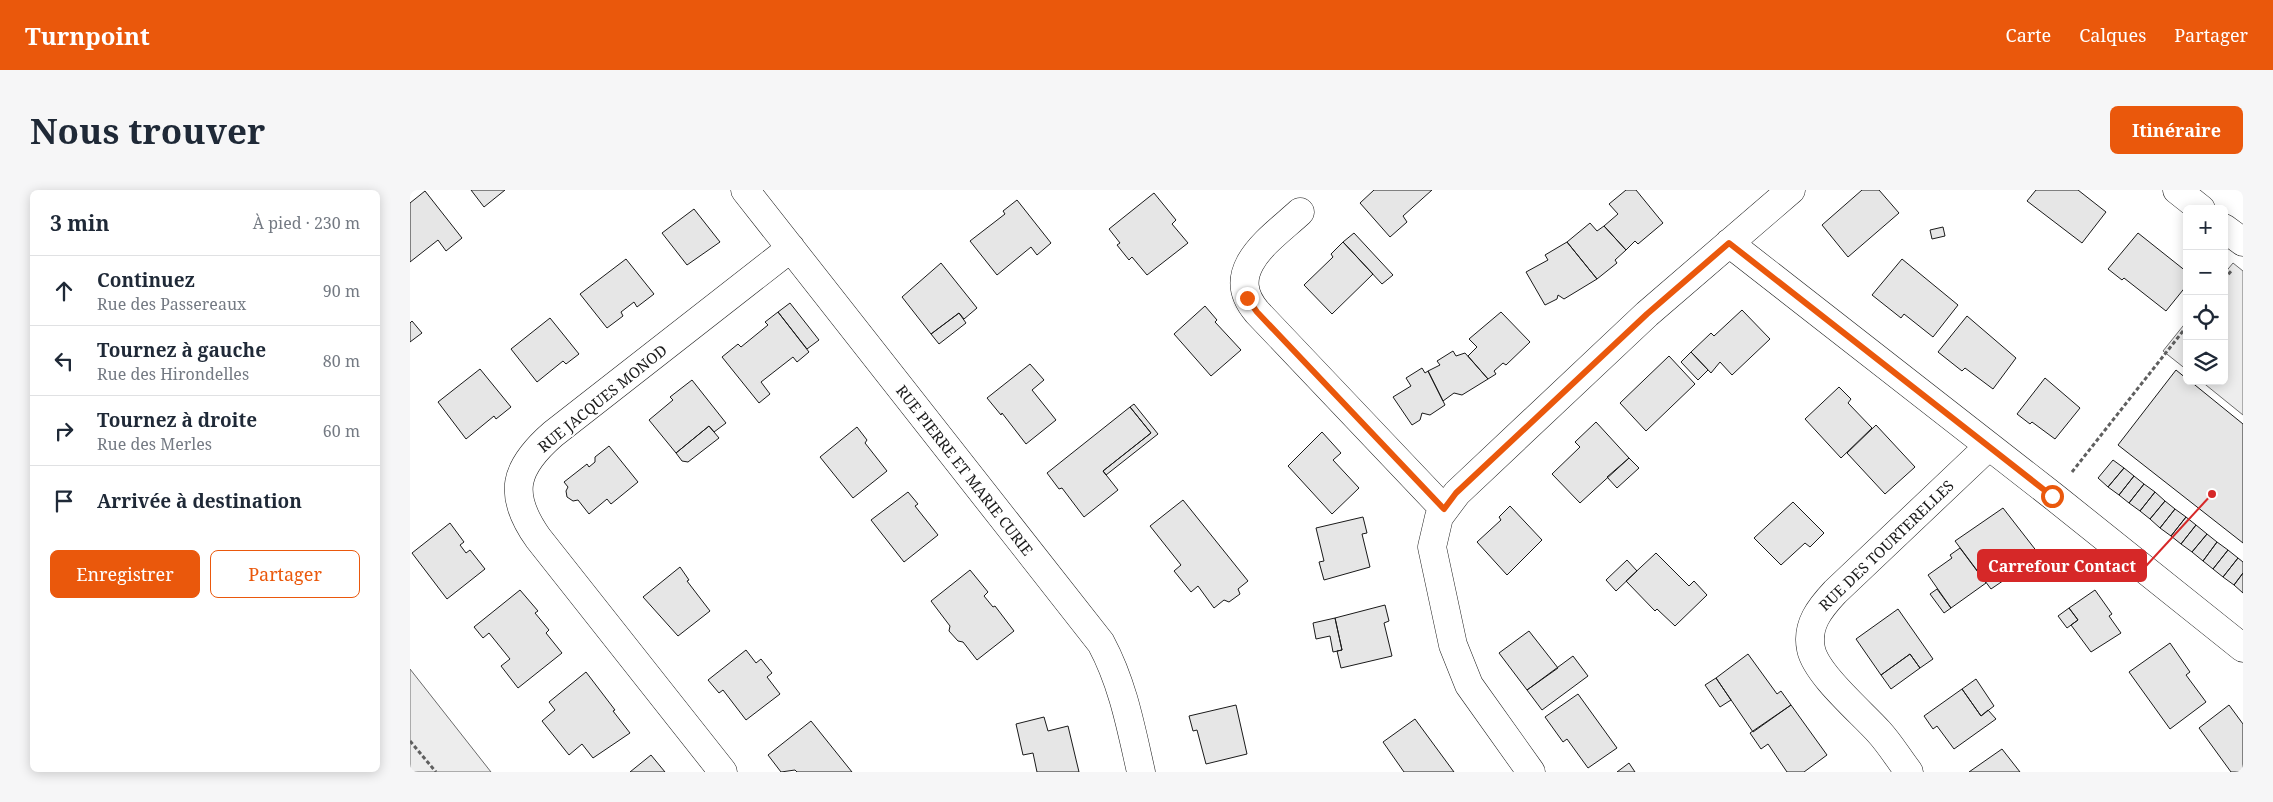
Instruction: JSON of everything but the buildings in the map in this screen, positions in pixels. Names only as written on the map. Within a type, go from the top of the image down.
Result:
[{"type":"street","name":"RUE PIERRE ET MARIE CURIE","points":[[745,190],[1101,643],[1121,687],[1142,772]]},
{"type":"street","points":[[1532,772],[1469,685],[1460,665],[1432,546],[1435,526],[1444,509],[1456,493],[1647,314],[1791,190]]},
{"type":"street","points":[[2177,190],[2196,205]]},
{"type":"street","points":[[1300,212],[1260,249],[1249,263],[1245,289],[1247,298],[1257,312],[1444,509]]},
{"type":"street","points":[[2228,231],[2243,242]]},
{"type":"street","points":[[1729,243],[2243,648]]},
{"type":"street","name":"RUE JACQUES MONOD","points":[[723,772],[538,538],[520,504],[518,480],[522,468],[531,455],[553,434],[790,248]]},
{"type":"street","name":"RUE DES TOURTERELLES","points":[[1909,772],[1879,732],[1817,665],[1811,649],[1812,624],[1816,614],[1835,592],[1989,446]]},
{"type":"path","points":[[2052,496],[2183,331]]},
{"type":"path","points":[[410,741],[436,772]]},
{"type":"shaded area","points":[[2233,263],[2243,271],[2243,415],[2206,385],[2228,385],[2228,269]]},
{"type":"shaded area","points":[[2183,326],[2183,367],[2163,351]]},
{"type":"shaded area","points":[[410,669],[491,772],[410,772]]},
{"type":"place","name":"Carrefour Contact","points":[[2212,494]]},
{"type":"route","points":[[1247,298],[1257,312],[1444,509],[1456,493],[1647,314],[1729,243],[2052,496]]}]
